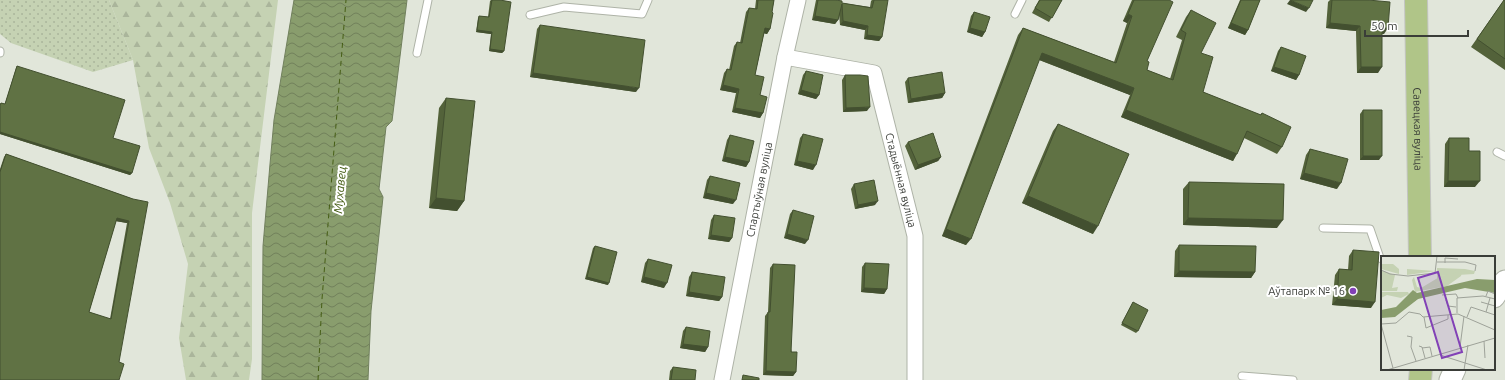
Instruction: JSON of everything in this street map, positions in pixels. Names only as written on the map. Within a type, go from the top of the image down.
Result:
[{"type":"main road","name":"Савецкая вуліца","points":[[1412,2],[1420,256]]},
{"type":"main road","points":[[1495,296],[1505,281]]},
{"type":"main road","points":[[1420,380],[1421,370]]},
{"type":"main road","points":[[1450,380],[1455,370]]},
{"type":"street","name":"Спартыўная вуліца","points":[[722,380],[785,56],[798,0]]},
{"type":"street","name":"Стадыённая вуліца","points":[[785,56],[874,73],[915,236],[915,380]]},
{"type":"lane","points":[[417,53],[428,0]]},
{"type":"lane","points":[[530,15],[564,7],[642,14],[648,0]]},
{"type":"lane","points":[[1015,14],[1022,0]]},
{"type":"lane","points":[[1497,152],[1505,156]]},
{"type":"lane","points":[[1323,228],[1370,229],[1381,258]]},
{"type":"lane","points":[[1242,376],[1293,380]]},
{"type":"green space","points":[[0,0],[109,0],[133,60],[93,72],[11,43],[0,34]]},
{"type":"green space","points":[[109,0],[278,0],[252,213],[252,359],[249,380],[186,380],[179,338],[188,264],[170,203],[149,148],[133,60]]},
{"type":"water","name":"Мухавец","points":[[294,0],[407,0],[392,121],[386,127],[379,189],[383,197],[371,311],[368,380],[262,380],[263,246],[274,120]]},
{"type":"building","points":[[492,0],[511,2],[504,51],[490,49],[492,32],[477,30],[479,16],[489,17]]},
{"type":"building","points":[[758,0],[774,0],[770,29],[765,28],[755,75],[764,77],[760,95],[767,97],[763,113],[735,108],[739,89],[723,85],[727,69],[731,70],[737,42],[742,43],[749,8],[757,9]]},
{"type":"building","points":[[818,0],[836,0],[842,1],[842,3],[872,8],[874,0],[888,0],[882,37],[867,35],[868,26],[843,21],[842,4],[838,20],[815,16]]},
{"type":"building","points":[[1040,0],[1062,0],[1052,18],[1035,8]]},
{"type":"building","points":[[1134,0],[1169,0],[1173,2],[1147,61],[1149,62],[1147,70],[1173,80],[1186,33],[1181,30],[1191,10],[1216,23],[1201,53],[1213,57],[1203,92],[1261,115],[1262,113],[1291,127],[1282,147],[1247,131],[1237,154],[1126,110],[1134,88],[1042,53],[971,239],[946,229],[1023,28],[1116,63],[1132,16],[1128,14]]},
{"type":"building","points":[[1241,0],[1260,0],[1248,30],[1231,23]]},
{"type":"building","points":[[1290,0],[1313,0],[1309,8]]},
{"type":"building","points":[[1332,0],[1368,0],[1390,2],[1388,28],[1382,28],[1382,67],[1361,67],[1360,26],[1330,23]]},
{"type":"building","points":[[1505,0],[1505,59],[1477,39]]},
{"type":"building","points":[[974,12],[990,17],[985,32],[970,28]]},
{"type":"building","points":[[540,25],[645,40],[639,88],[533,73]]},
{"type":"building","points":[[1281,47],[1306,56],[1299,75],[1274,67]]},
{"type":"building","points":[[17,66],[125,100],[113,138],[140,146],[132,173],[0,132],[0,105],[1,103],[5,104]]},
{"type":"building","points":[[806,71],[823,75],[819,95],[801,90]]},
{"type":"building","points":[[942,72],[945,93],[911,99],[908,78]]},
{"type":"building","points":[[845,75],[868,76],[870,107],[846,108]]},
{"type":"building","points":[[446,98],[475,101],[464,201],[436,198]]},
{"type":"building","points":[[1363,110],[1382,110],[1382,156],[1363,156]]},
{"type":"building","points":[[1058,124],[1129,154],[1098,226],[1028,196]]},
{"type":"building","points":[[933,133],[941,157],[918,165],[908,142]]},
{"type":"building","points":[[803,134],[823,139],[816,165],[797,161]]},
{"type":"building","points":[[730,135],[754,141],[749,162],[725,157]]},
{"type":"building","points":[[1449,138],[1469,138],[1469,151],[1480,151],[1480,181],[1448,181]]},
{"type":"building","points":[[1310,149],[1348,159],[1341,183],[1304,173]]},
{"type":"building","points":[[6,154],[133,199],[148,202],[119,362],[124,364],[119,380],[0,380],[0,172]],"holes":[[[117,218],[129,221],[111,319],[89,312]]]},
{"type":"building","points":[[710,176],[740,183],[736,200],[706,193]]},
{"type":"building","points":[[874,180],[878,201],[858,205],[854,184]]},
{"type":"building","points":[[1189,182],[1284,184],[1283,220],[1188,218]]},
{"type":"building","points":[[793,210],[814,216],[808,240],[787,234]]},
{"type":"building","points":[[714,215],[735,218],[732,238],[711,235]]},
{"type":"building","points":[[1179,245],[1256,246],[1255,272],[1179,271]]},
{"type":"building","points":[[595,246],[617,252],[609,283],[587,277]]},
{"type":"building","name":"Аўтапарк № 16","points":[[1353,250],[1379,252],[1375,302],[1337,299],[1339,269],[1352,270]]},
{"type":"building","points":[[648,259],[672,265],[667,283],[644,277]]},
{"type":"building","points":[[865,263],[889,264],[887,289],[864,288]]},
{"type":"building","points":[[773,264],[795,265],[791,352],[797,352],[796,372],[766,371],[768,312],[770,312]]},
{"type":"building","points":[[692,272],[725,277],[722,297],[689,292]]},
{"type":"building","points":[[1133,302],[1148,310],[1138,331],[1122,323]]},
{"type":"building","points":[[686,327],[710,331],[708,347],[683,344]]},
{"type":"building","points":[[673,367],[696,370],[695,380],[671,380]]},
{"type":"building","points":[[743,375],[759,378],[759,380],[742,380]]},
{"type":"ferry route","points":[[318,380],[322,299],[346,0]]},
{"type":"place","name":"Аўтапарк № 16","points":[[1353,291]]}]
